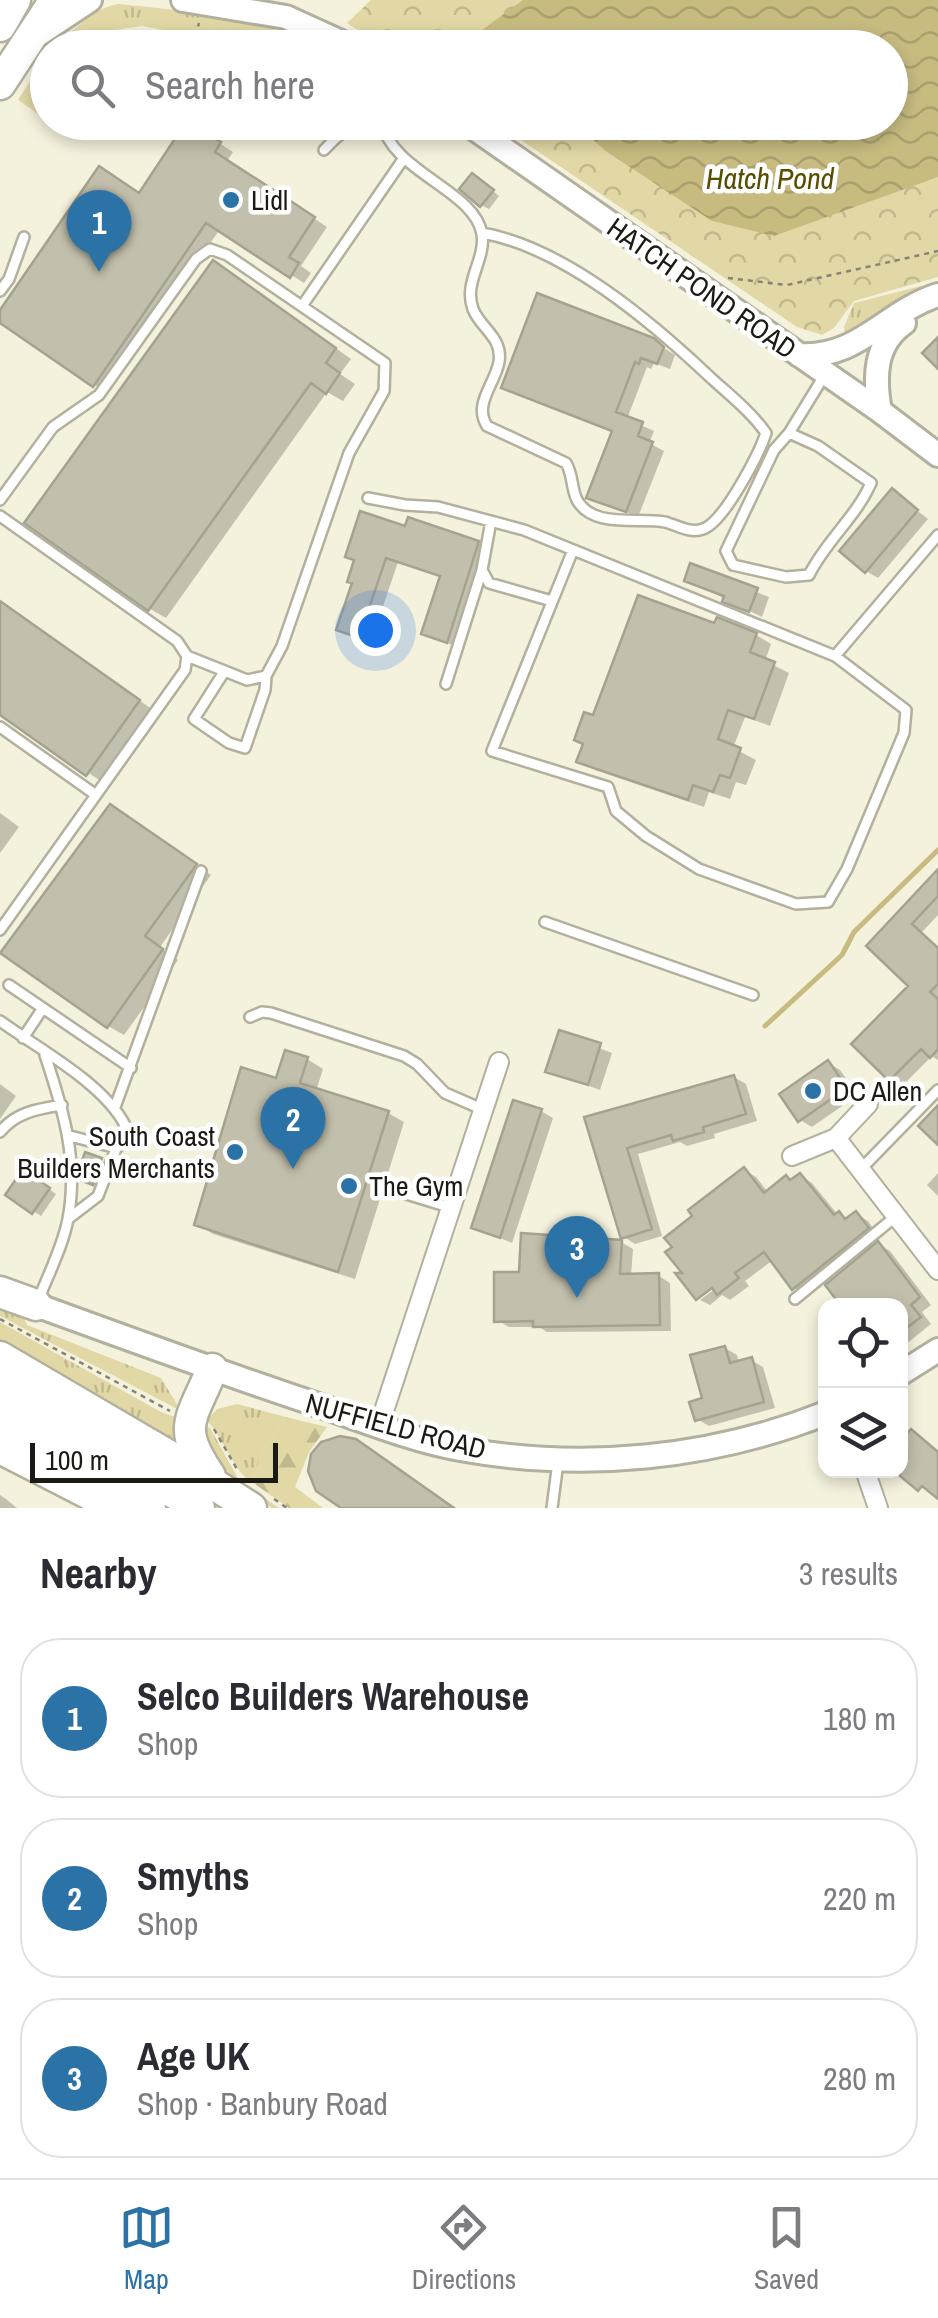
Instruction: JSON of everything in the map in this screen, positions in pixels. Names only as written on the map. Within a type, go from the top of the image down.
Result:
[{"type":"main road","points":[[0,26],[16,0]]},
{"type":"main road","points":[[36,30],[55,0]]},
{"type":"main road","points":[[0,84],[30,40]]},
{"type":"main road","points":[[0,1292],[36,1306]]},
{"type":"main road","points":[[0,1356],[236,1495]]},
{"type":"main road","points":[[212,1370],[188,1431],[192,1450],[236,1495]]},
{"type":"main road","points":[[0,1387],[236,1495]]},
{"type":"main road","points":[[0,1417],[150,1508]]},
{"type":"main road","points":[[0,1448],[116,1508]]},
{"type":"street","points":[[47,30],[90,0]]},
{"type":"street","points":[[228,0],[276,10],[317,30]]},
{"type":"street","points":[[192,6],[276,10]]},
{"type":"street","name":"HATCH POND ROAD","points":[[491,140],[880,411],[938,456]]},
{"type":"street","points":[[799,355],[840,352],[916,302],[938,295]]},
{"type":"street","points":[[880,411],[876,372],[882,346],[899,325],[938,305]]},
{"type":"street","points":[[831,378],[893,316]]},
{"type":"street","points":[[379,1426],[499,1062]]},
{"type":"street","points":[[792,1156],[836,1138],[868,1104]]},
{"type":"street","points":[[836,1138],[938,1270]]},
{"type":"street","name":"NUFFIELD ROAD","points":[[36,1306],[212,1370],[458,1449],[558,1459],[627,1458],[722,1446],[768,1435],[818,1416]]},
{"type":"street","points":[[908,1369],[938,1350]]},
{"type":"street","points":[[868,1478],[878,1508]]},
{"type":"lane","points":[[324,150],[334,140]]},
{"type":"lane","points":[[388,140],[404,158],[474,215],[482,233],[482,247],[470,286],[473,311],[498,343],[499,361],[482,408],[487,426],[566,463],[577,500],[587,510],[618,522],[650,520],[692,530],[705,529],[722,513],[761,449],[766,433],[754,415],[683,351],[593,281],[522,244],[482,233]]},
{"type":"lane","points":[[302,306],[404,158]]},
{"type":"lane","points":[[1,290],[24,237]]},
{"type":"lane","points":[[0,500],[53,427],[99,394],[196,258],[210,249],[227,254],[385,363],[384,391],[349,453],[282,646],[266,676],[266,690],[245,748],[230,744],[194,719],[224,672]]},
{"type":"lane","points":[[0,275],[1,290]]},
{"type":"lane","points":[[788,432],[818,446],[871,484],[864,499],[822,548],[809,574],[786,578],[733,565],[726,551],[774,450],[788,432],[831,378]]},
{"type":"lane","points":[[368,498],[405,506],[438,507],[524,530],[835,656],[906,710],[904,733],[847,869],[828,902],[796,904],[699,869],[646,836],[616,811],[608,786],[492,751],[573,550]]},
{"type":"lane","points":[[0,516],[178,642],[187,656],[247,680],[266,676]]},
{"type":"lane","points":[[446,684],[482,570],[491,521]]},
{"type":"lane","points":[[835,656],[938,535]]},
{"type":"lane","points":[[482,570],[489,583],[552,601]]},
{"type":"lane","points":[[0,930],[185,670],[187,656]]},
{"type":"lane","points":[[0,727],[96,795]]},
{"type":"lane","points":[[116,1107],[201,872]]},
{"type":"lane","points":[[545,922],[753,995]]},
{"type":"lane","points":[[9,984],[131,1068]]},
{"type":"lane","points":[[23,1038],[43,1008]]},
{"type":"lane","points":[[250,1017],[262,1012],[271,1014],[404,1056],[445,1093],[484,1110]]},
{"type":"lane","points":[[0,1021],[116,1107],[125,1125],[98,1196],[68,1220]]},
{"type":"lane","points":[[36,1306],[68,1220],[70,1136],[44,1053]]},
{"type":"lane","points":[[859,1171],[938,1090]]},
{"type":"lane","points":[[0,1132],[9,1121],[30,1111],[62,1105]]},
{"type":"lane","points":[[70,1136],[116,1148]]},
{"type":"lane","points":[[377,1185],[452,1208]]},
{"type":"lane","points":[[795,1299],[895,1217]]},
{"type":"lane","points":[[555,1507],[558,1459]]},
{"type":"path","points":[[728,278],[787,285],[938,251]]},
{"type":"path","points":[[0,1319],[172,1412],[212,1426],[236,1495],[287,1508]]},
{"type":"green space","points":[[371,0],[938,0],[938,277],[854,301],[834,328],[822,335],[797,327],[521,140],[908,140],[908,30],[357,30],[347,23]]},
{"type":"green space","points":[[110,6],[195,13],[276,30],[163,30],[142,26],[73,30]]},
{"type":"green space","points":[[30,81],[30,108],[18,100]]},
{"type":"green space","points":[[921,286],[923,290],[845,335],[844,327],[854,303]]},
{"type":"green space","points":[[0,1308],[23,1316],[27,1325],[161,1378],[181,1411],[0,1316]]},
{"type":"green space","points":[[0,1322],[161,1412],[181,1419],[181,1454],[0,1345]]},
{"type":"green space","points":[[237,1404],[286,1417],[262,1452],[252,1482],[240,1471],[203,1416]]},
{"type":"green space","points":[[286,1417],[327,1427],[309,1452],[295,1487],[323,1508],[289,1508],[252,1482],[262,1452]]},
{"type":"green space","points":[[200,1424],[210,1428],[239,1480],[279,1508],[272,1508],[208,1462]]},
{"type":"water","name":"Hatch Pond","points":[[523,0],[938,0],[938,177],[774,236],[712,221],[593,140],[908,140],[908,30],[482,30]]},
{"type":"building","points":[[174,140],[218,140],[221,142],[215,152],[315,217],[289,257],[299,263],[290,278],[206,223],[93,387],[0,323],[0,310],[99,166],[139,193]]},
{"type":"building","points":[[472,173],[494,190],[480,207],[459,189]]},
{"type":"building","points":[[213,260],[336,348],[326,363],[340,373],[326,394],[311,383],[148,611],[24,523]]},
{"type":"building","points":[[537,293],[654,338],[664,347],[657,364],[641,358],[639,364],[635,362],[616,412],[643,422],[638,436],[653,442],[626,512],[586,498],[612,431],[501,388]]},
{"type":"building","points":[[938,337],[938,369],[922,353]]},
{"type":"building","points":[[892,488],[918,510],[865,573],[839,551]]},
{"type":"building","points":[[360,511],[405,526],[408,517],[479,541],[447,643],[421,634],[440,576],[386,558],[359,638],[336,630],[352,583],[347,582],[354,560],[345,557]]},
{"type":"building","points":[[690,563],[758,588],[749,612],[722,602],[724,596],[684,581]]},
{"type":"building","points":[[638,595],[714,623],[717,617],[757,633],[750,652],[775,662],[754,719],[728,710],[718,739],[741,748],[730,778],[720,775],[713,792],[693,785],[688,800],[576,762],[583,744],[574,740],[584,712],[593,715]]},
{"type":"building","points":[[0,601],[140,700],[86,776],[0,715]]},
{"type":"building","points":[[110,804],[197,864],[145,936],[163,949],[107,1028],[0,953]]},
{"type":"building","points":[[938,869],[938,896],[912,924],[938,948],[938,984],[930,992],[938,999],[938,1049],[930,1058],[921,1049],[889,1081],[851,1044],[908,986],[866,946]]},
{"type":"building","points":[[559,1030],[601,1043],[588,1085],[545,1072]]},
{"type":"building","points":[[285,1050],[308,1057],[300,1083],[389,1111],[338,1272],[194,1225],[241,1067],[276,1078]]},
{"type":"building","name":"DC Allen","points":[[828,1060],[847,1088],[798,1122],[779,1094]]},
{"type":"building","points":[[734,1075],[746,1114],[673,1141],[671,1135],[627,1148],[652,1229],[621,1239],[584,1117]]},
{"type":"building","points":[[513,1100],[542,1109],[500,1238],[471,1228]]},
{"type":"building","points":[[938,1105],[938,1145],[918,1126]]},
{"type":"building","points":[[85,1152],[102,1158],[93,1185],[80,1180]]},
{"type":"building","points":[[744,1167],[764,1193],[786,1175],[790,1180],[800,1173],[834,1215],[839,1211],[845,1219],[856,1211],[869,1228],[792,1290],[764,1252],[735,1273],[739,1278],[717,1295],[712,1288],[696,1300],[675,1273],[682,1273],[665,1252],[672,1247],[664,1238],[692,1216],[688,1210]]},
{"type":"building","points":[[23,1169],[50,1188],[32,1214],[5,1195]]},
{"type":"building","points":[[521,1233],[622,1240],[620,1274],[659,1273],[660,1325],[533,1327],[533,1321],[494,1322],[494,1272],[519,1272]]},
{"type":"building","points":[[878,1241],[920,1297],[911,1305],[921,1317],[908,1327],[908,1298],[835,1298],[825,1285]]},
{"type":"building","points":[[725,1346],[730,1363],[752,1357],[764,1402],[695,1421],[689,1402],[702,1398],[690,1355]]},
{"type":"building","points":[[911,1429],[938,1452],[938,1499],[922,1486],[918,1491],[902,1478],[908,1478]]},
{"type":"building","points":[[340,1436],[356,1439],[454,1508],[341,1508],[316,1491],[308,1471],[311,1454],[321,1442]]},
{"type":"waterway","points":[[765,1026],[842,955],[854,932],[938,850]]},
{"type":"place","name":"Lidl","points":[[231,200]]},
{"type":"place","name":"Selco Builders Warehouse","points":[[99,272]]},
{"type":"place","name":"DC Allen","points":[[813,1091]]},
{"type":"place","name":"South Coast Builders Merchants","points":[[235,1152]]},
{"type":"place","name":"Smyths","points":[[293,1169]]},
{"type":"place","name":"The Gym","points":[[349,1186]]},
{"type":"place","name":"Age UK","points":[[577,1298]]}]
